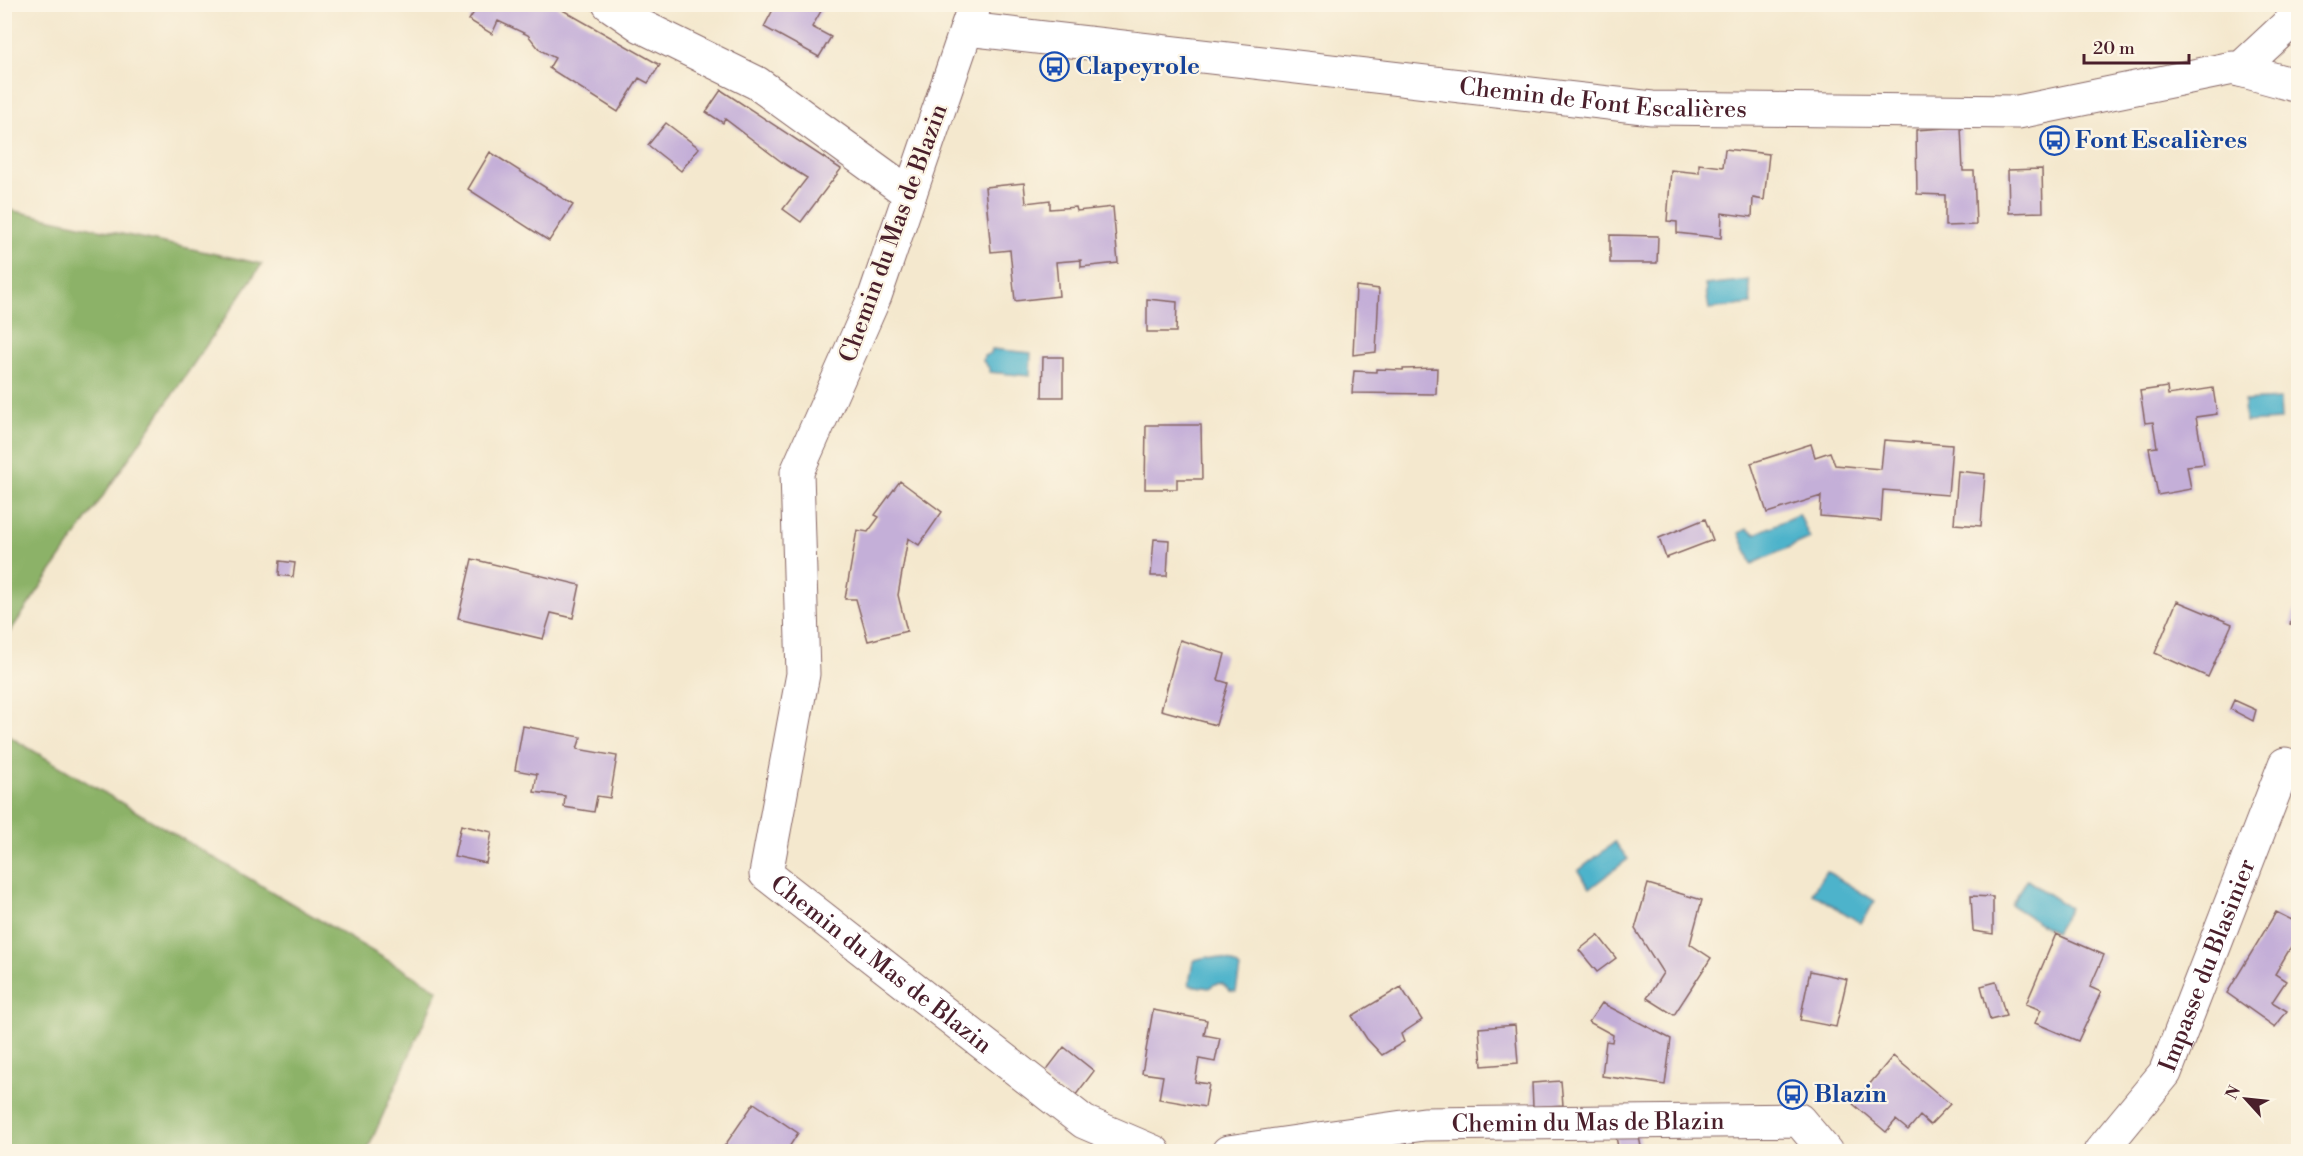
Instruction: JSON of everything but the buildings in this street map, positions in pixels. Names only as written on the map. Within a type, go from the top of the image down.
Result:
[{"type":"street","points":[[609,4],[641,26],[757,83],[910,194]]},
{"type":"street","points":[[2239,70],[2298,15]]},
{"type":"street","name":"Chemin du Mas de Blazin","points":[[971,17],[875,296],[797,472],[802,674],[766,874],[1084,1122],[1154,1152]]},
{"type":"street","name":"Chemin de Font Escalières","points":[[971,17],[1652,108],[2018,112],[2233,68],[2298,86]]},
{"type":"street","name":"Impasse du Blasinier","points":[[2100,1152],[2165,1073],[2285,764]]},
{"type":"street","name":"Chemin du Mas de Blazin","points":[[1228,1152],[1424,1124],[1799,1120],[1826,1152]]},
{"type":"green space","points":[[4,209],[262,264],[5,639]]},
{"type":"green space","points":[[5,734],[438,990],[367,1151],[5,1151]]},
{"type":"water","points":[[1749,280],[1751,304],[1709,309],[1705,285]]},
{"type":"water","points":[[992,349],[1031,353],[1030,376],[989,372],[989,368],[983,361],[984,356],[991,353]]},
{"type":"water","points":[[2280,399],[2281,420],[2245,422],[2244,401]]},
{"type":"water","points":[[1799,514],[1810,538],[1752,564],[1739,533],[1747,529],[1755,534]]},
{"type":"water","points":[[1615,842],[1628,859],[1590,888],[1578,871]]},
{"type":"water","points":[[1826,871],[1875,901],[1861,923],[1812,893]]},
{"type":"water","points":[[2027,880],[2070,908],[2055,933],[2011,905]]},
{"type":"water","points":[[1206,957],[1224,960],[1240,968],[1236,992],[1229,991],[1220,984],[1209,988],[1189,985],[1195,960]]},
{"type":"place","name":"Clapeyrole","points":[[1054,66]]},
{"type":"place","name":"Font Escalières","points":[[2054,140]]},
{"type":"place","name":"Blazin","points":[[1793,1094]]}]
